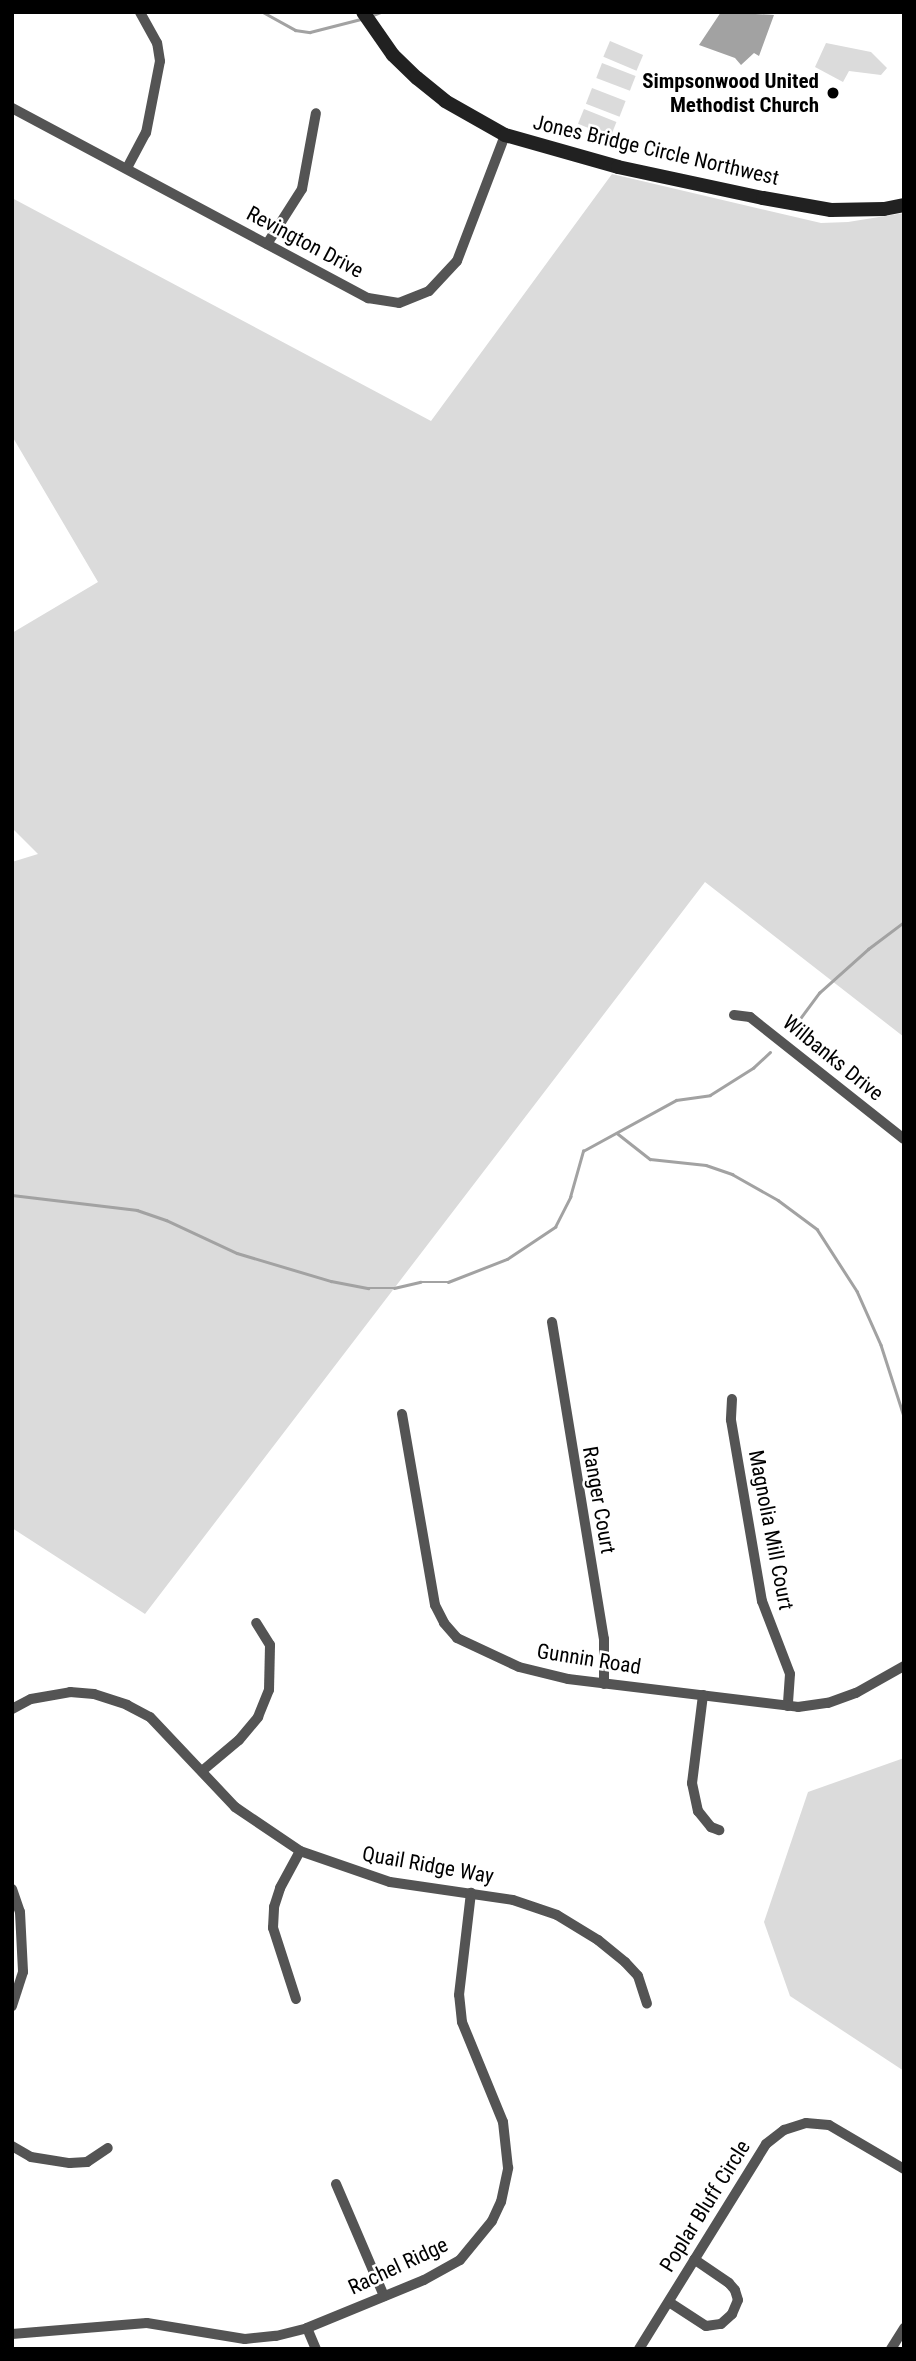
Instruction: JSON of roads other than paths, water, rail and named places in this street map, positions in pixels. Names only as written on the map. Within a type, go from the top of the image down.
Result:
[{"type":"street","points":[[127,167],[146,133],[160,61],[157,43],[140,12]]},
{"type":"street","name":"Jones Bridge Circle Northwest","points":[[363,12],[393,55],[417,78],[445,101],[505,135],[618,167],[764,198],[831,209],[884,209],[904,205]]},
{"type":"street","name":"Revington Drive","points":[[12,108],[368,298],[399,303],[429,291],[457,261],[505,135]]},
{"type":"street","points":[[267,244],[302,190],[316,113]]},
{"type":"street","name":"Wilbanks Drive","points":[[734,1015],[750,1017],[904,1139]]},
{"type":"street","name":"Ranger Court","points":[[552,1322],[604,1639],[604,1684]]},
{"type":"street","name":"Magnolia Mill Court","points":[[732,1399],[731,1420],[762,1601],[790,1674],[789,1706]]},
{"type":"street","name":"Gunnin Road","points":[[402,1414],[435,1605],[444,1623],[457,1638],[519,1667],[604,1684],[789,1706],[828,1703],[856,1693],[904,1666]]},
{"type":"street","points":[[202,1772],[239,1740],[258,1717],[269,1690],[270,1645],[256,1623]]},
{"type":"street","name":"Quail Ridge Way","points":[[13,1706],[31,1699],[70,1692],[94,1694],[127,1705],[150,1717],[235,1807],[300,1851],[390,1882],[471,1893],[536,1907],[583,1930],[613,1951],[638,1976],[647,2004]]},
{"type":"street","points":[[703,1695],[692,1783],[698,1811],[711,1827],[719,1830]]},
{"type":"street","points":[[296,1999],[273,1928],[274,1907],[280,1888],[300,1851]]},
{"type":"street","points":[[12,1889],[20,1912],[23,1961],[22,1980],[12,2006]]},
{"type":"street","name":"Rachel Ridge","points":[[12,2334],[146,2323],[245,2339],[276,2336],[307,2328],[442,2271],[460,2260],[492,2221],[501,2202],[508,2168],[503,2122],[462,2022],[459,1995],[471,1893]]},
{"type":"street","name":"Poplar Bluff Circle","points":[[639,2349],[766,2144],[784,2130],[806,2123],[829,2125],[904,2169]]},
{"type":"street","points":[[12,2146],[31,2157],[70,2163],[87,2162],[108,2148]]},
{"type":"street","points":[[336,2184],[384,2296]]},
{"type":"street","points":[[668,2302],[706,2326],[721,2324],[732,2314],[738,2300],[735,2290],[694,2259]]},
{"type":"street","points":[[307,2328],[316,2349]]},
{"type":"street","points":[[891,2349],[904,2328]]},
{"type":"waterway","points":[[263,12],[295,30],[310,32],[361,19]]},
{"type":"waterway","points":[[371,16],[381,12]]},
{"type":"waterway","points":[[793,1028],[819,993],[868,949],[904,922]]},
{"type":"waterway","points":[[12,1195],[137,1210],[166,1220],[237,1253],[331,1281],[368,1288],[448,1282],[507,1259],[555,1227],[570,1197],[583,1151],[676,1100],[710,1095],[753,1068],[770,1052]]},
{"type":"waterway","points":[[617,1133],[650,1159],[706,1165],[732,1174],[778,1200],[817,1229],[857,1291],[881,1345],[904,1416]]},
{"type":"place","name":"Simpsonwood United Methodist Church","points":[[833,93]]}]
